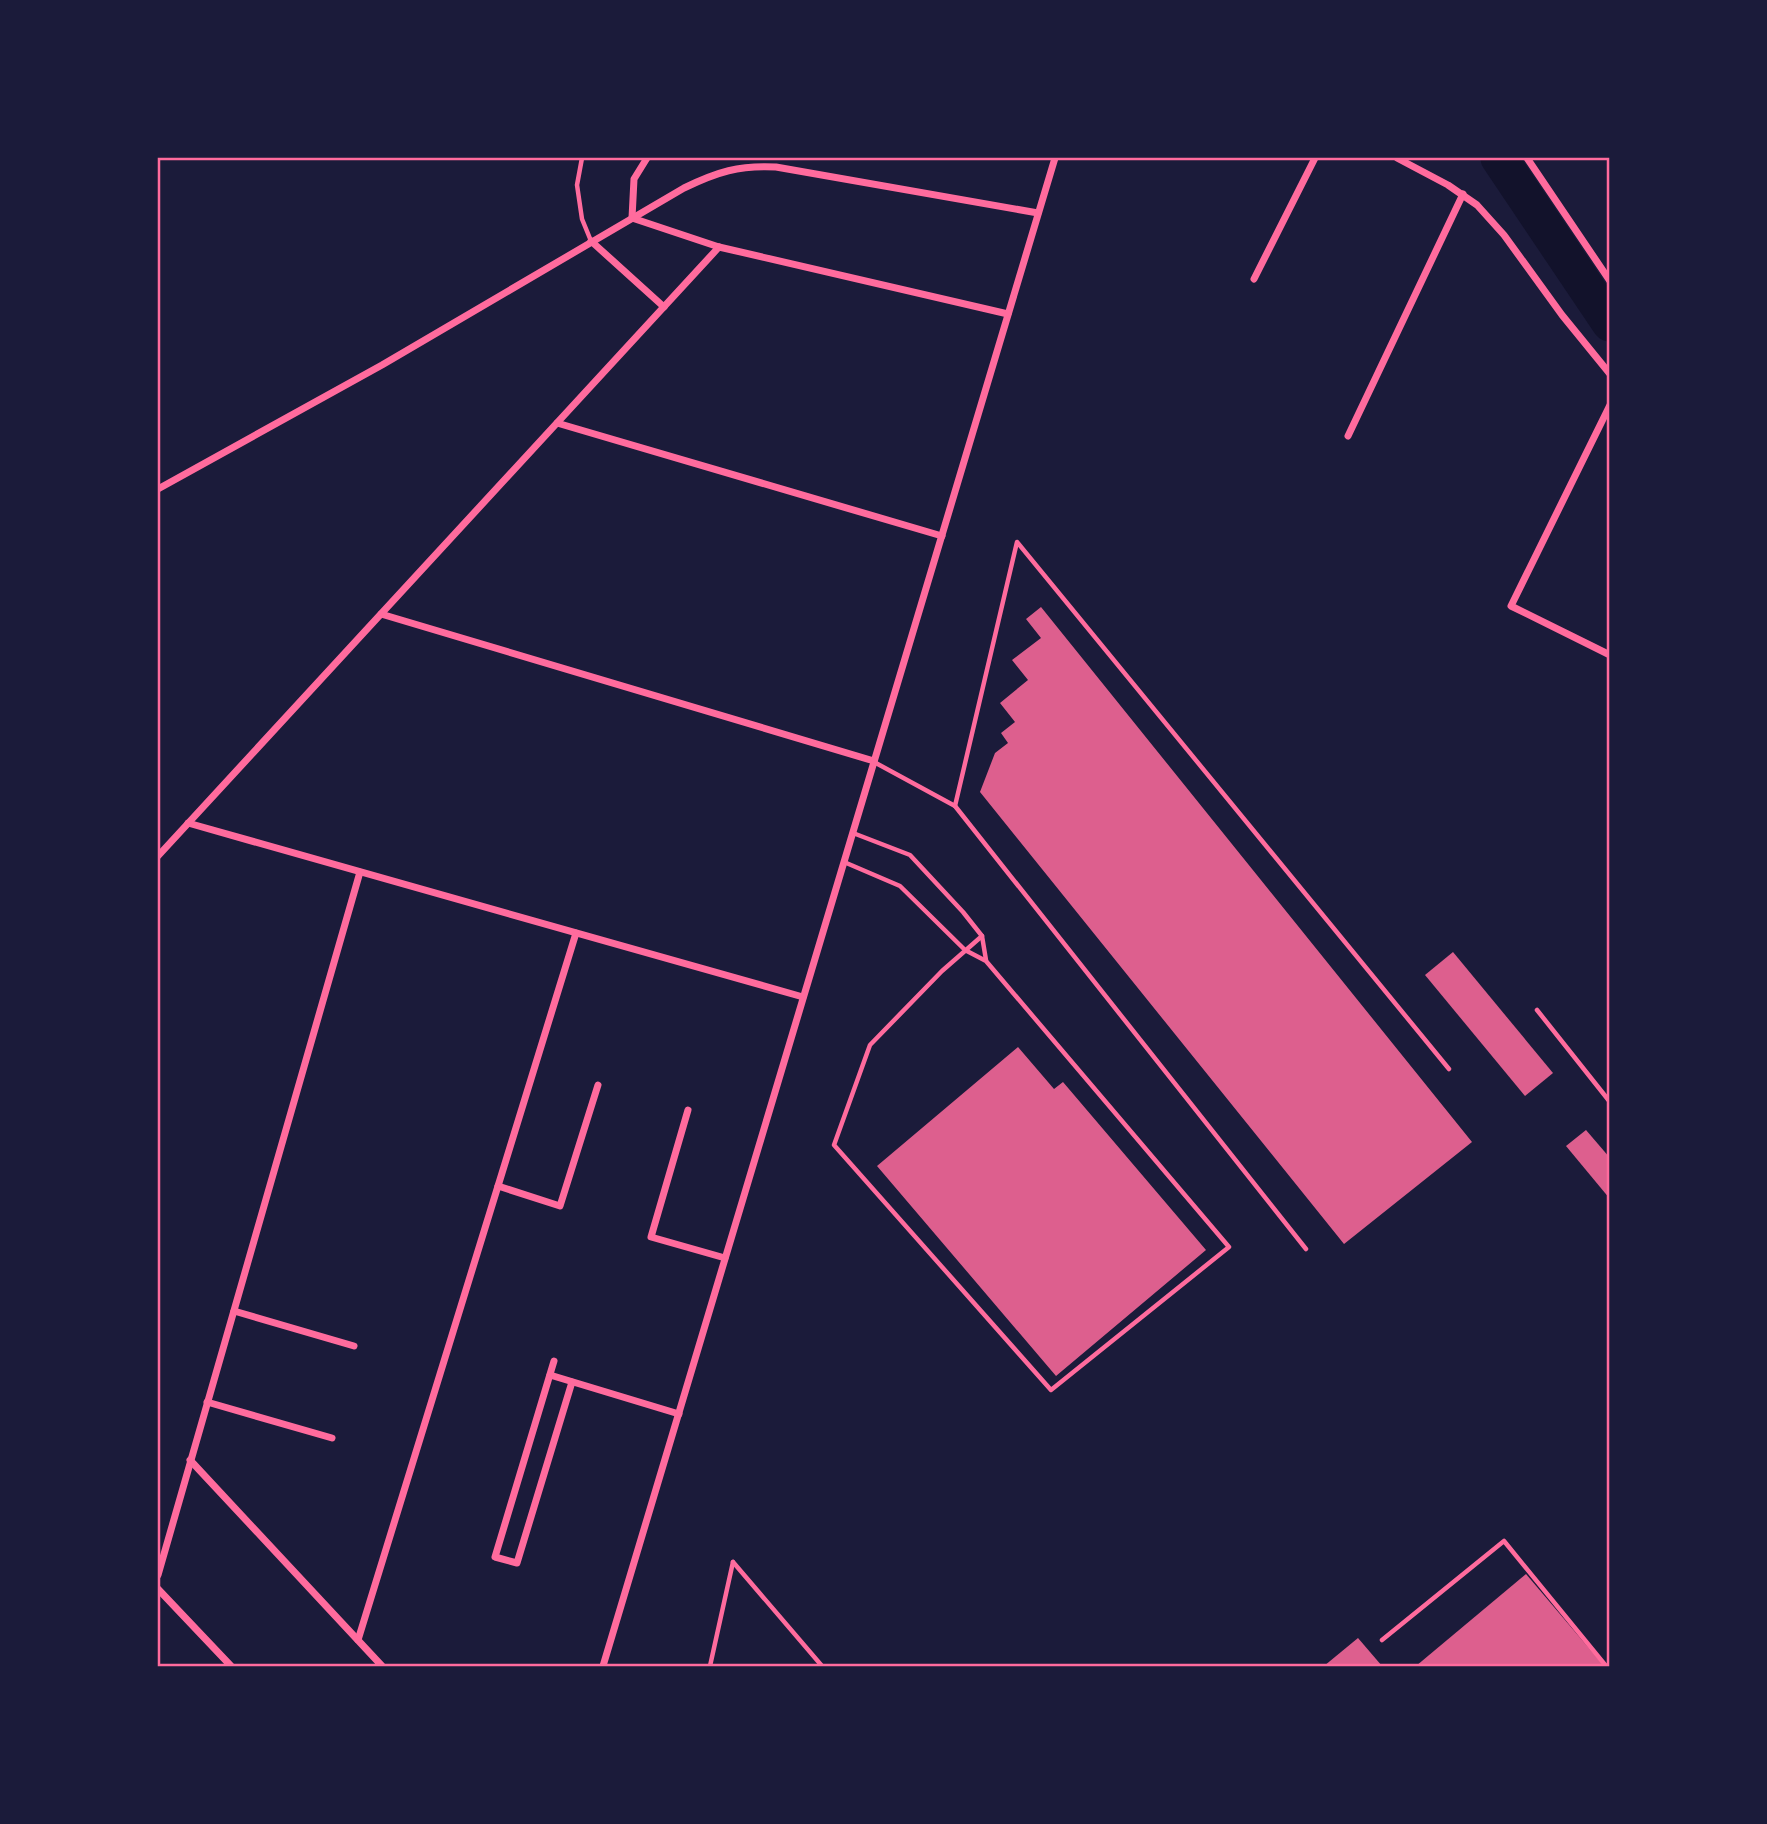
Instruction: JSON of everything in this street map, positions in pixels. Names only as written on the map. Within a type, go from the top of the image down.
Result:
[{"type":"street","points":[[632,218],[634,178],[647,158]]},
{"type":"street","points":[[603,1667],[1055,158]]},
{"type":"street","points":[[1254,279],[1315,158]]},
{"type":"street","points":[[1397,158],[1463,194],[1477,205],[1504,235],[1609,374]]},
{"type":"street","points":[[1527,158],[1609,281]]},
{"type":"street","points":[[158,489],[417,345],[632,218],[707,177],[730,169],[776,167],[1038,214]]},
{"type":"street","points":[[1349,436],[1463,194]]},
{"type":"street","points":[[632,218],[719,247],[1008,314]]},
{"type":"street","points":[[591,241],[664,307]]},
{"type":"street","points":[[158,856],[719,247]]},
{"type":"street","points":[[1609,405],[1511,606],[1609,655]]},
{"type":"street","points":[[557,423],[942,536]]},
{"type":"street","points":[[382,614],[874,761]]},
{"type":"street","points":[[188,823],[803,997]]},
{"type":"street","points":[[158,1575],[360,872]]},
{"type":"street","points":[[358,1640],[576,933]]},
{"type":"street","points":[[498,1186],[560,1206],[598,1086]]},
{"type":"street","points":[[688,1110],[651,1237],[725,1258]]},
{"type":"street","points":[[234,1311],[354,1346]]},
{"type":"street","points":[[554,1361],[495,1557],[517,1563],[572,1382]]},
{"type":"street","points":[[550,1375],[678,1414]]},
{"type":"street","points":[[207,1402],[332,1438]]},
{"type":"street","points":[[191,1460],[382,1667]]},
{"type":"street","points":[[158,1589],[231,1667]]},
{"type":"lane","points":[[582,158],[577,185],[582,219],[591,241]]},
{"type":"lane","points":[[956,806],[1017,542],[1449,1069]]},
{"type":"lane","points":[[874,761],[956,806],[1306,1249]]},
{"type":"lane","points":[[853,833],[910,855],[982,936],[986,961]]},
{"type":"lane","points":[[844,862],[900,886],[965,950],[986,961],[1230,1247],[1051,1390],[834,1145],[870,1045],[965,950],[982,936]]},
{"type":"lane","points":[[1537,1010],[1609,1102]]},
{"type":"lane","points":[[1382,1640],[1504,1541],[1606,1667]]},
{"type":"lane","points":[[710,1667],[733,1562],[822,1667]]},
{"type":"building","points":[[1041,607],[1472,1142],[1344,1244],[980,792],[995,753],[1008,743],[1001,733],[1015,722],[1000,703],[1028,680],[1012,660],[1041,638],[1026,619]]},
{"type":"building","points":[[1453,952],[1553,1073],[1525,1096],[1425,975]]},
{"type":"building","points":[[1018,1047],[1054,1089],[1063,1082],[1206,1250],[1056,1376],[877,1166]]},
{"type":"building","points":[[1586,1130],[1610,1158],[1610,1199],[1566,1146]]},
{"type":"building","points":[[1526,1574],[1604,1666],[1416,1666]]},
{"type":"building","points":[[1358,1638],[1382,1666],[1324,1666]]},
{"type":"waterway","points":[[1499,158],[1610,323]]}]
